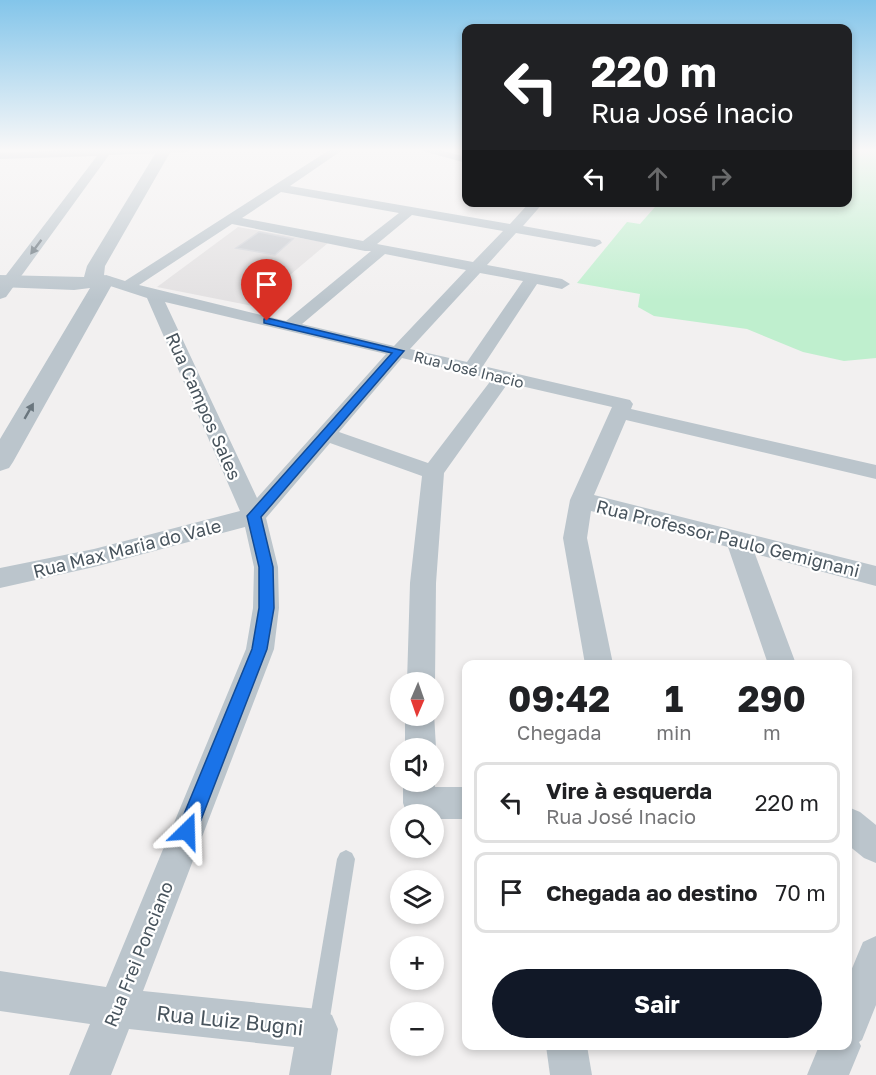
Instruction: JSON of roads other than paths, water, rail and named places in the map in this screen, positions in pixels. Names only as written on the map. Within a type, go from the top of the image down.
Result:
[{"type":"street","points":[[5,282],[69,199]]},
{"type":"street","points":[[0,462],[145,199]]},
{"type":"street","points":[[0,424],[101,281],[231,220],[263,199]]},
{"type":"street","points":[[346,199],[595,243]]},
{"type":"street","points":[[254,516],[328,435],[399,351],[534,207]]},
{"type":"street","points":[[364,247],[410,210]]},
{"type":"street","points":[[231,220],[562,284]]},
{"type":"street","points":[[290,326],[381,250]]},
{"type":"street","points":[[472,369],[533,278]]},
{"type":"street","name":"Rua José Inacio","points":[[5,282],[74,284],[101,281],[399,351],[876,472]]},
{"type":"street","name":"Rua Campos Sales","points":[[154,295],[254,516]]},
{"type":"street","points":[[421,672],[423,583],[433,472],[502,378]]},
{"type":"street","points":[[598,660],[575,538],[581,500],[621,409]]},
{"type":"street","points":[[328,435],[433,472]]},
{"type":"street","name":"Rua Professor Paulo Gemignani","points":[[581,500],[876,576]]},
{"type":"street","name":"Rua Max Maria do Vale","points":[[0,578],[94,558],[254,516]]},
{"type":"street","name":"Rua Frei Ponciano","points":[[90,1075],[260,649],[266,608],[266,567],[254,516]]},
{"type":"street","points":[[738,541],[781,660]]},
{"type":"street","points":[[419,792],[462,802]]},
{"type":"street","points":[[852,827],[876,846]]},
{"type":"street","points":[[852,1016],[876,955]]},
{"type":"street","name":"Rua Luiz Bugni","points":[[0,991],[117,1008],[318,1029]]},
{"type":"street","points":[[310,1075],[318,1029]]},
{"type":"street","points":[[568,1050],[571,1075]]},
{"type":"street","points":[[828,1075],[838,1050]]},
{"type":"lane","points":[[318,1029],[346,859]]}]
